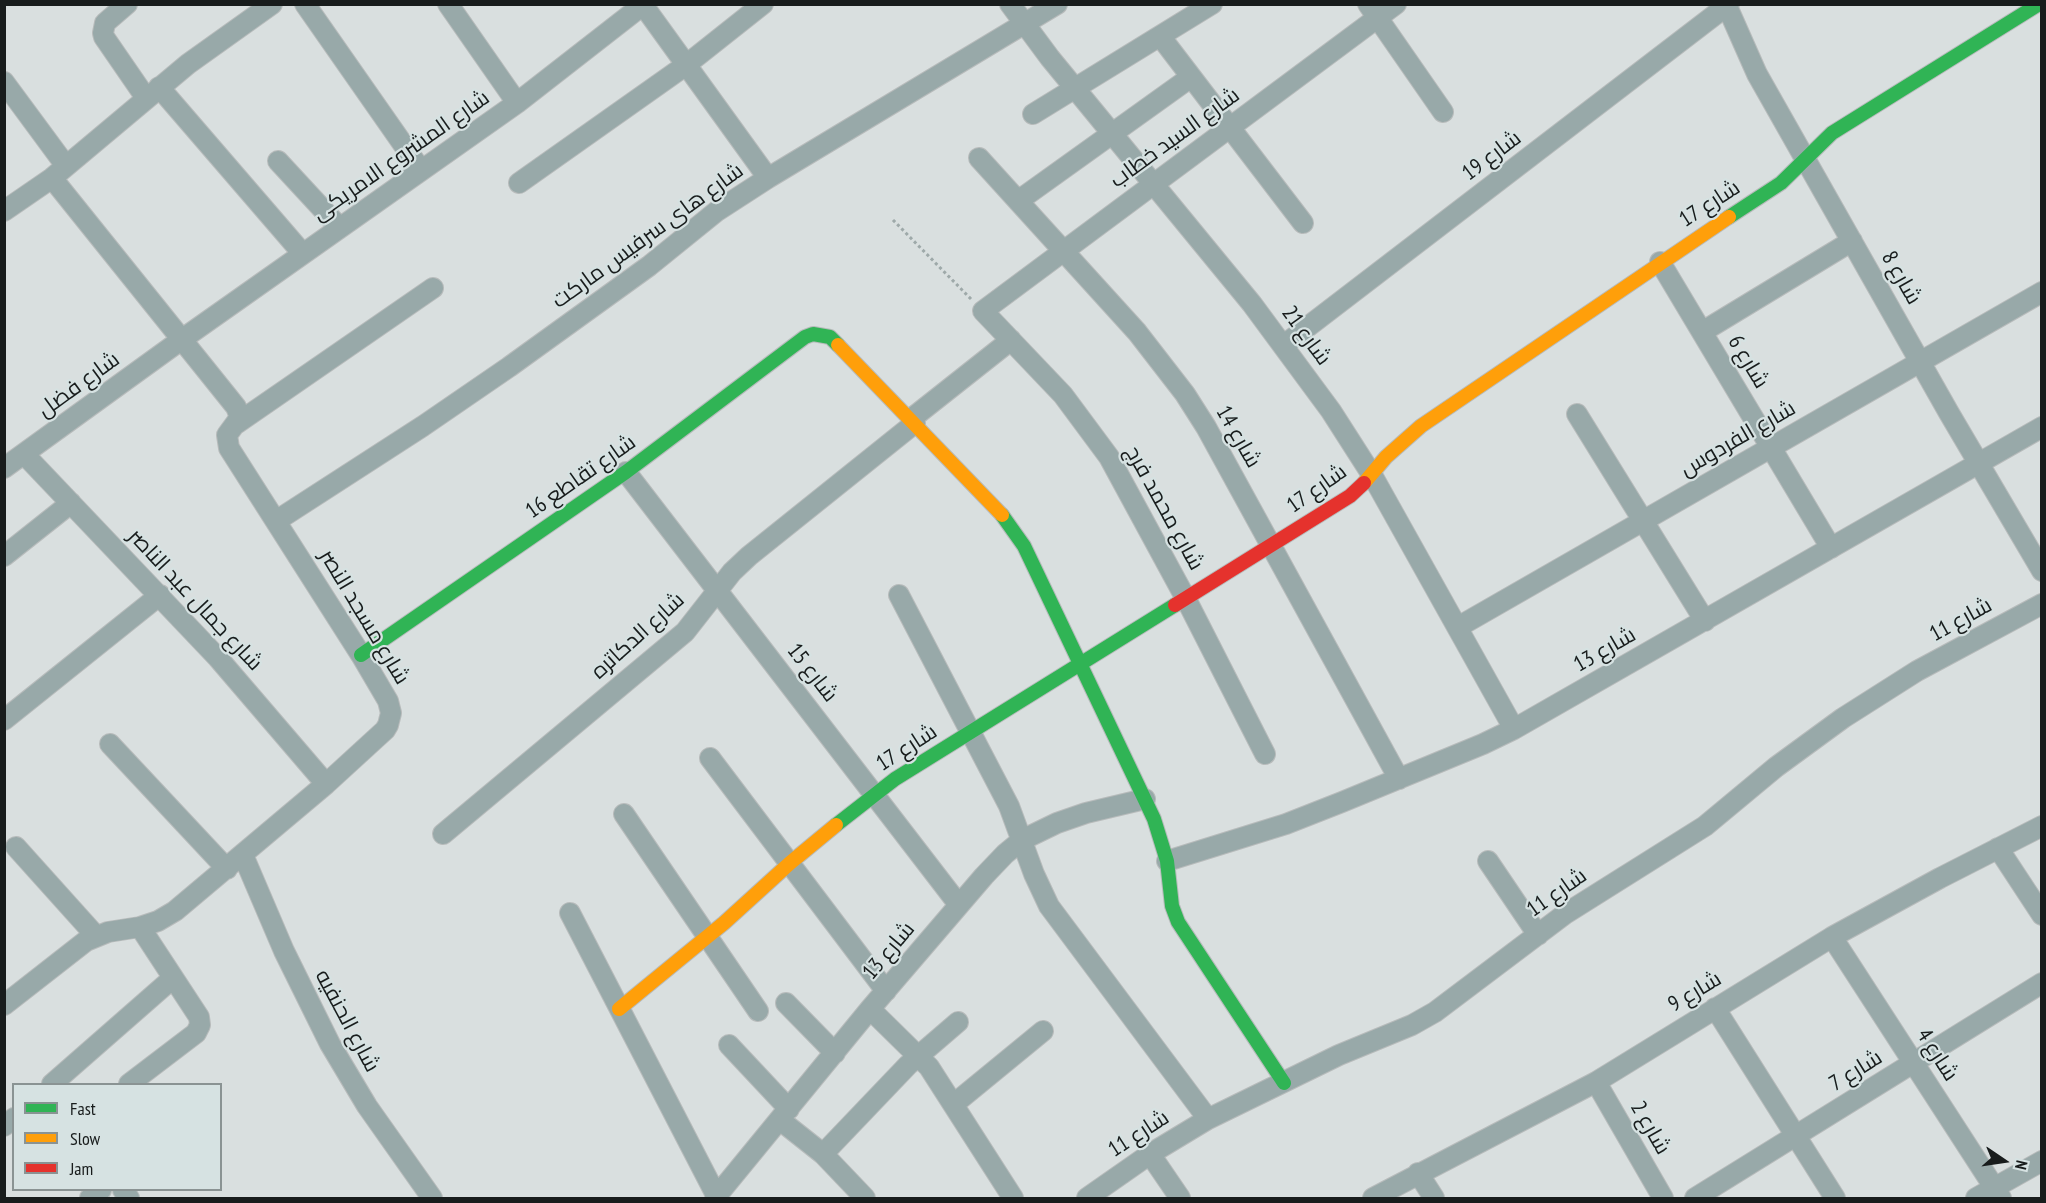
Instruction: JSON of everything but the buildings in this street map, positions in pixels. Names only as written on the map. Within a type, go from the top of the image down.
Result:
[{"type":"street","points":[[127,4],[105,23],[104,38],[303,254]]},
{"type":"street","points":[[4,211],[59,172],[153,92],[218,41],[272,4]]},
{"type":"street","points":[[305,4],[422,170]]},
{"type":"street","points":[[448,4],[516,103]]},
{"type":"street","points":[[519,183],[686,65],[763,4]]},
{"type":"street","name":"شارع 21","points":[[1010,4],[1074,88],[1220,263],[1284,345],[1331,411],[1372,475],[1515,729]]},
{"type":"street","name":"شارع هاى سرفيس ماركت","points":[[276,520],[423,426],[508,367],[648,266],[717,211],[1058,4]]},
{"type":"street","points":[[1032,114],[1212,4]]},
{"type":"street","name":"شارع السيد خطاب","points":[[983,311],[1230,128],[1373,12],[1396,4]]},
{"type":"street","name":"شارع 17","points":[[619,1009],[707,937],[790,863],[875,794],[916,765],[1081,665],[1350,496],[1372,475],[1386,457],[1421,426],[1660,262],[1781,183],[1832,133],[2039,4]]},
{"type":"street","points":[[643,5],[768,178]]},
{"type":"street","name":"شارع المشروع الامريكى","points":[[181,340],[516,103],[643,5]]},
{"type":"street","name":"شارع 8","points":[[1727,5],[1757,74],[1978,464],[2042,571]]},
{"type":"street","name":"شارع 19","points":[[1284,345],[1727,5]]},
{"type":"street","points":[[1373,12],[1443,112]]},
{"type":"street","points":[[1160,36],[1303,223]]},
{"type":"street","points":[[1018,201],[1191,76]]},
{"type":"street","name":"شارع مسجد النصر","points":[[4,82],[59,172],[181,340],[236,407],[239,415],[236,424],[227,435],[227,444],[361,655],[388,701],[391,719],[385,730],[326,784],[175,911],[158,921],[140,927],[96,936],[78,946],[6,1000]]},
{"type":"street","name":"شارع 14","points":[[979,158],[1137,332],[1185,394],[1206,427],[1399,779]]},
{"type":"street","points":[[278,160],[340,228]]},
{"type":"street","points":[[1702,332],[1852,241]]},
{"type":"street","name":"شارع 6","points":[[1660,262],[1831,548]]},
{"type":"street","points":[[236,424],[433,288]]},
{"type":"street","name":"شارع الفردوس","points":[[1458,627],[2042,292]]},
{"type":"street","name":"شارع محمد فرج","points":[[983,311],[1063,395],[1109,457],[1186,599],[1265,754]]},
{"type":"street","name":"شارع تقاطع 16","points":[[361,655],[626,472],[805,336],[822,334],[830,338],[913,421]]},
{"type":"street","name":"شارع فضل","points":[[4,468],[181,340]]},
{"type":"street","name":"شارع الدكاتره","points":[[443,834],[665,649],[690,625],[732,572],[758,548],[1011,340]]},
{"type":"street","points":[[1577,414],[1705,621]]},
{"type":"street","points":[[913,421],[998,509],[1024,546],[1145,799],[1162,840],[1172,906],[1178,922],[1284,1083]]},
{"type":"street","name":"شارع 13","points":[[1167,861],[1286,824],[1515,729],[2042,428]]},
{"type":"street","name":"شارع جمال عبد الناصر","points":[[24,454],[218,658],[326,784]]},
{"type":"street","name":"شارع 15","points":[[626,472],[959,905]]},
{"type":"street","points":[[4,556],[71,503]]},
{"type":"street","points":[[4,720],[160,595]]},
{"type":"street","points":[[899,595],[1009,806],[1034,874],[1049,906],[1208,1119]]},
{"type":"street","name":"شارع 11","points":[[1088,1198],[1150,1154],[1208,1119],[1339,1055],[1412,1025],[1435,1012],[1602,889],[1705,826],[1776,767],[1886,689],[2042,604]]},
{"type":"street","points":[[110,744],[227,869]]},
{"type":"street","points":[[710,758],[886,990]]},
{"type":"street","name":"شارع 13","points":[[716,1198],[886,990],[984,876],[1022,840],[1057,823],[1086,813],[1145,799]]},
{"type":"street","points":[[624,814],[758,1011]]},
{"type":"street","name":"شارع 9","points":[[1372,1198],[1596,1082],[1832,937],[2042,826]]},
{"type":"street","points":[[16,847],[96,936]]},
{"type":"street","points":[[1998,848],[2042,915]]},
{"type":"street","name":"شارع الحنفيه","points":[[243,855],[284,951],[330,1044],[377,1121],[432,1198]]},
{"type":"street","points":[[1488,861],[1539,935]]},
{"type":"street","points":[[570,913],[716,1198]]},
{"type":"street","points":[[130,1083],[199,1029],[199,1017],[140,927]]},
{"type":"street","name":"شارع 4","points":[[1832,937],[1998,1193]]},
{"type":"street","points":[[53,1083],[173,978]]},
{"type":"street","name":"شارع 7","points":[[1695,1198],[2042,983]]},
{"type":"street","points":[[786,1003],[835,1053]]},
{"type":"street","points":[[1715,1008],[1835,1198]]},
{"type":"street","points":[[870,1009],[919,1055],[938,1079],[1013,1198]]},
{"type":"street","points":[[823,1154],[919,1055],[958,1022]]},
{"type":"street","points":[[954,1104],[1043,1031]]},
{"type":"street","points":[[729,1046],[784,1114],[865,1198]]},
{"type":"street","name":"شارع 2","points":[[1596,1082],[1663,1198]]},
{"type":"street","points":[[1150,1154],[1180,1198]]},
{"type":"street","points":[[1976,1198],[1998,1193],[2042,1161]]},
{"type":"street","points":[[1418,1173],[1434,1198]]},
{"type":"path","points":[[893,220],[983,311]]},
{"type":"traffic: fast","points":[[1729,217],[1781,183],[1832,133],[2039,4]]},
{"type":"traffic: fast","points":[[361,655],[626,472],[805,337],[813,334],[830,337],[838,345]]},
{"type":"traffic: fast","points":[[1002,515],[1024,546],[1154,819],[1167,861],[1172,906],[1178,922],[1284,1083]]},
{"type":"traffic: fast","points":[[836,825],[895,779],[1175,605]]},
{"type":"traffic: slow","points":[[1364,483],[1386,457],[1421,426],[1729,217]]},
{"type":"traffic: slow","points":[[838,345],[1002,515]]},
{"type":"traffic: slow","points":[[619,1009],[724,923],[836,825]]},
{"type":"traffic: jam","points":[[1175,605],[1350,496],[1364,483]]}]
